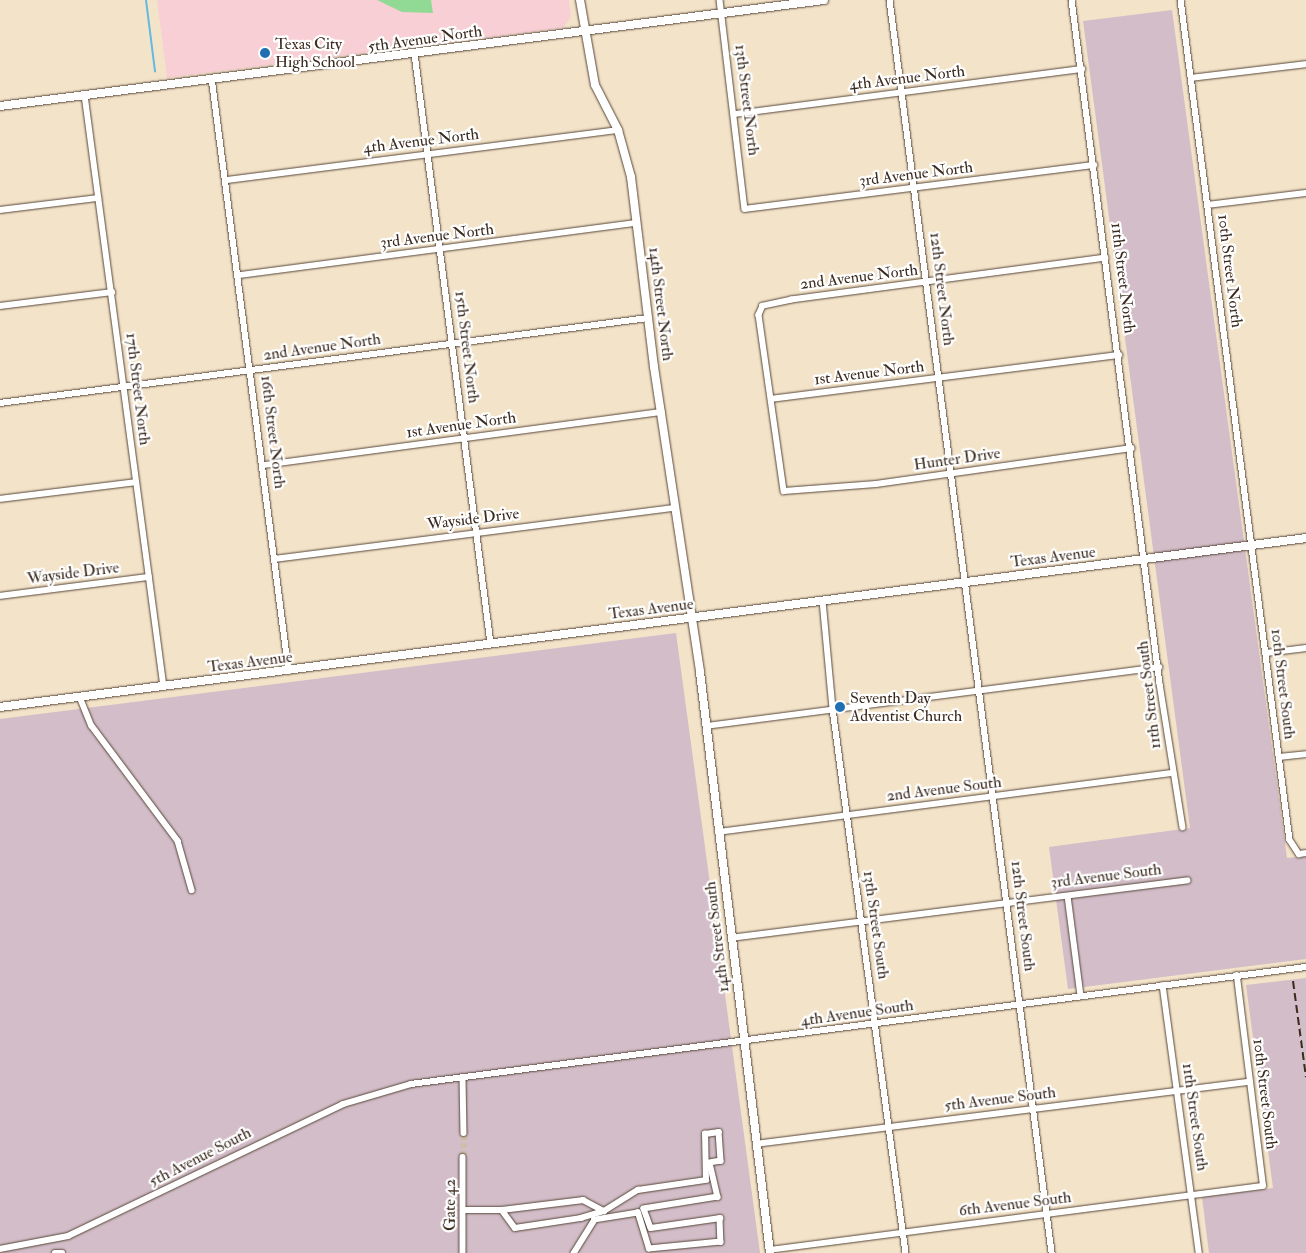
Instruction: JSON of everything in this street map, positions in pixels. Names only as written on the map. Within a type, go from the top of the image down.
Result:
[{"type":"street","name":"14th Street North","points":[[580,0],[594,84],[618,130],[631,178],[648,318],[691,618]]},
{"type":"street","name":"13th Street North","points":[[720,0],[745,204]]},
{"type":"street","name":"5th Avenue North","points":[[0,106],[824,0]]},
{"type":"street","name":"12th Street North","points":[[890,0],[966,582]]},
{"type":"street","name":"11th Street North","points":[[1072,0],[1145,559]]},
{"type":"street","name":"10th Street North","points":[[1181,0],[1252,545]]},
{"type":"street","name":"15th Street North","points":[[415,54],[491,644]]},
{"type":"street","points":[[1191,78],[1306,64]]},
{"type":"street","name":"4th Avenue North","points":[[735,114],[1082,69]]},
{"type":"street","name":"16th Street North","points":[[212,78],[228,180],[289,671]]},
{"type":"street","name":"17th Street North","points":[[86,95],[98,198],[164,687]]},
{"type":"street","name":"4th Avenue North","points":[[228,180],[618,130]]},
{"type":"street","name":"3rd Avenue North","points":[[745,204],[745,209],[1094,165]]},
{"type":"street","points":[[1208,206],[1306,193]]},
{"type":"street","points":[[0,210],[98,198]]},
{"type":"street","name":"3rd Avenue North","points":[[240,275],[637,223]]},
{"type":"street","name":"2nd Avenue North","points":[[771,400],[760,315],[765,306],[1106,258]]},
{"type":"street","points":[[0,306],[112,292]]},
{"type":"street","name":"2nd Avenue North","points":[[0,403],[648,318]]},
{"type":"street","name":"1st Avenue North","points":[[771,400],[1119,355]]},
{"type":"street","name":"Hunter Drive","points":[[771,400],[786,491],[876,484],[1131,448]]},
{"type":"street","name":"1st Avenue North","points":[[264,465],[661,412]]},
{"type":"street","points":[[0,499],[136,482]]},
{"type":"street","name":"Wayside Drive","points":[[275,559],[675,508]]},
{"type":"street","name":"Texas Avenue","points":[[0,707],[1306,538]]},
{"type":"street","name":"10th Street South","points":[[1252,545],[1290,840],[1299,854],[1306,853]]},
{"type":"street","name":"11th Street South","points":[[1145,559],[1172,773],[1183,827]]},
{"type":"street","name":"Wayside Drive","points":[[0,596],[149,577]]},
{"type":"street","name":"12th Street South","points":[[966,582],[1052,1253]]},
{"type":"street","name":"13th Street South","points":[[823,601],[833,709],[906,1253]]},
{"type":"street","name":"14th Street South","points":[[691,618],[706,726],[743,1042],[770,1251]]},
{"type":"street","points":[[1266,653],[1306,648]]},
{"type":"street","points":[[706,726],[1159,667]]},
{"type":"street","points":[[80,697],[85,717],[178,841],[192,890]]},
{"type":"street","points":[[1279,757],[1306,754]]},
{"type":"street","name":"2nd Avenue South","points":[[718,832],[1172,773]]},
{"type":"street","name":"3rd Avenue South","points":[[731,938],[1187,880]]},
{"type":"street","points":[[1068,896],[1081,996]]},
{"type":"street","name":"4th Avenue South","points":[[411,1084],[1306,967]]},
{"type":"street","name":"10th Street South","points":[[1237,976],[1248,1082],[1263,1186]]},
{"type":"street","name":"11th Street South","points":[[1163,985],[1199,1253]]},
{"type":"street","points":[[463,1078],[464,1133]]},
{"type":"street","name":"5th Avenue South","points":[[756,1144],[1248,1082]]},
{"type":"street","name":"5th Avenue South","points":[[0,1249],[68,1236],[342,1104],[411,1084]]},
{"type":"street","points":[[502,1210],[515,1228],[581,1218],[604,1211],[638,1190],[706,1180],[705,1134],[719,1132],[721,1161],[710,1162],[718,1197],[644,1209],[651,1228],[720,1218],[720,1242],[649,1249],[638,1213],[595,1220],[574,1253]]},
{"type":"street","name":"Gate 42","points":[[463,1157],[463,1253]]},
{"type":"street","name":"6th Avenue South","points":[[770,1251],[1263,1186]]},
{"type":"street","points":[[464,1210],[502,1210],[583,1200],[604,1211]]},
{"type":"street","points":[[55,1253],[62,1253]]},
{"type":"shaded area","name":"Texas City High School","points":[[157,0],[569,0],[571,17],[563,28],[167,78]]},
{"type":"shaded area","points":[[1172,10],[1287,858],[1306,856],[1306,959],[1068,989],[1049,847],[1190,828],[1083,21]]},
{"type":"shaded area","points":[[676,633],[760,1253],[0,1253],[0,719]]},
{"type":"shaded area","points":[[1306,978],[1306,1253],[1209,1253],[1202,1197],[1273,1188],[1246,985]]},
{"type":"green space","points":[[377,0],[431,0],[433,13],[402,12]]},
{"type":"waterway","points":[[146,0],[155,71]]},
{"type":"tunnel","points":[[463,1157],[464,1133]]},
{"type":"railway","points":[[1293,981],[1306,1077]]},
{"type":"place","name":"Texas City High School","points":[[265,53]]},
{"type":"place","name":"Seventh Day Adventist Church","points":[[840,707]]}]
